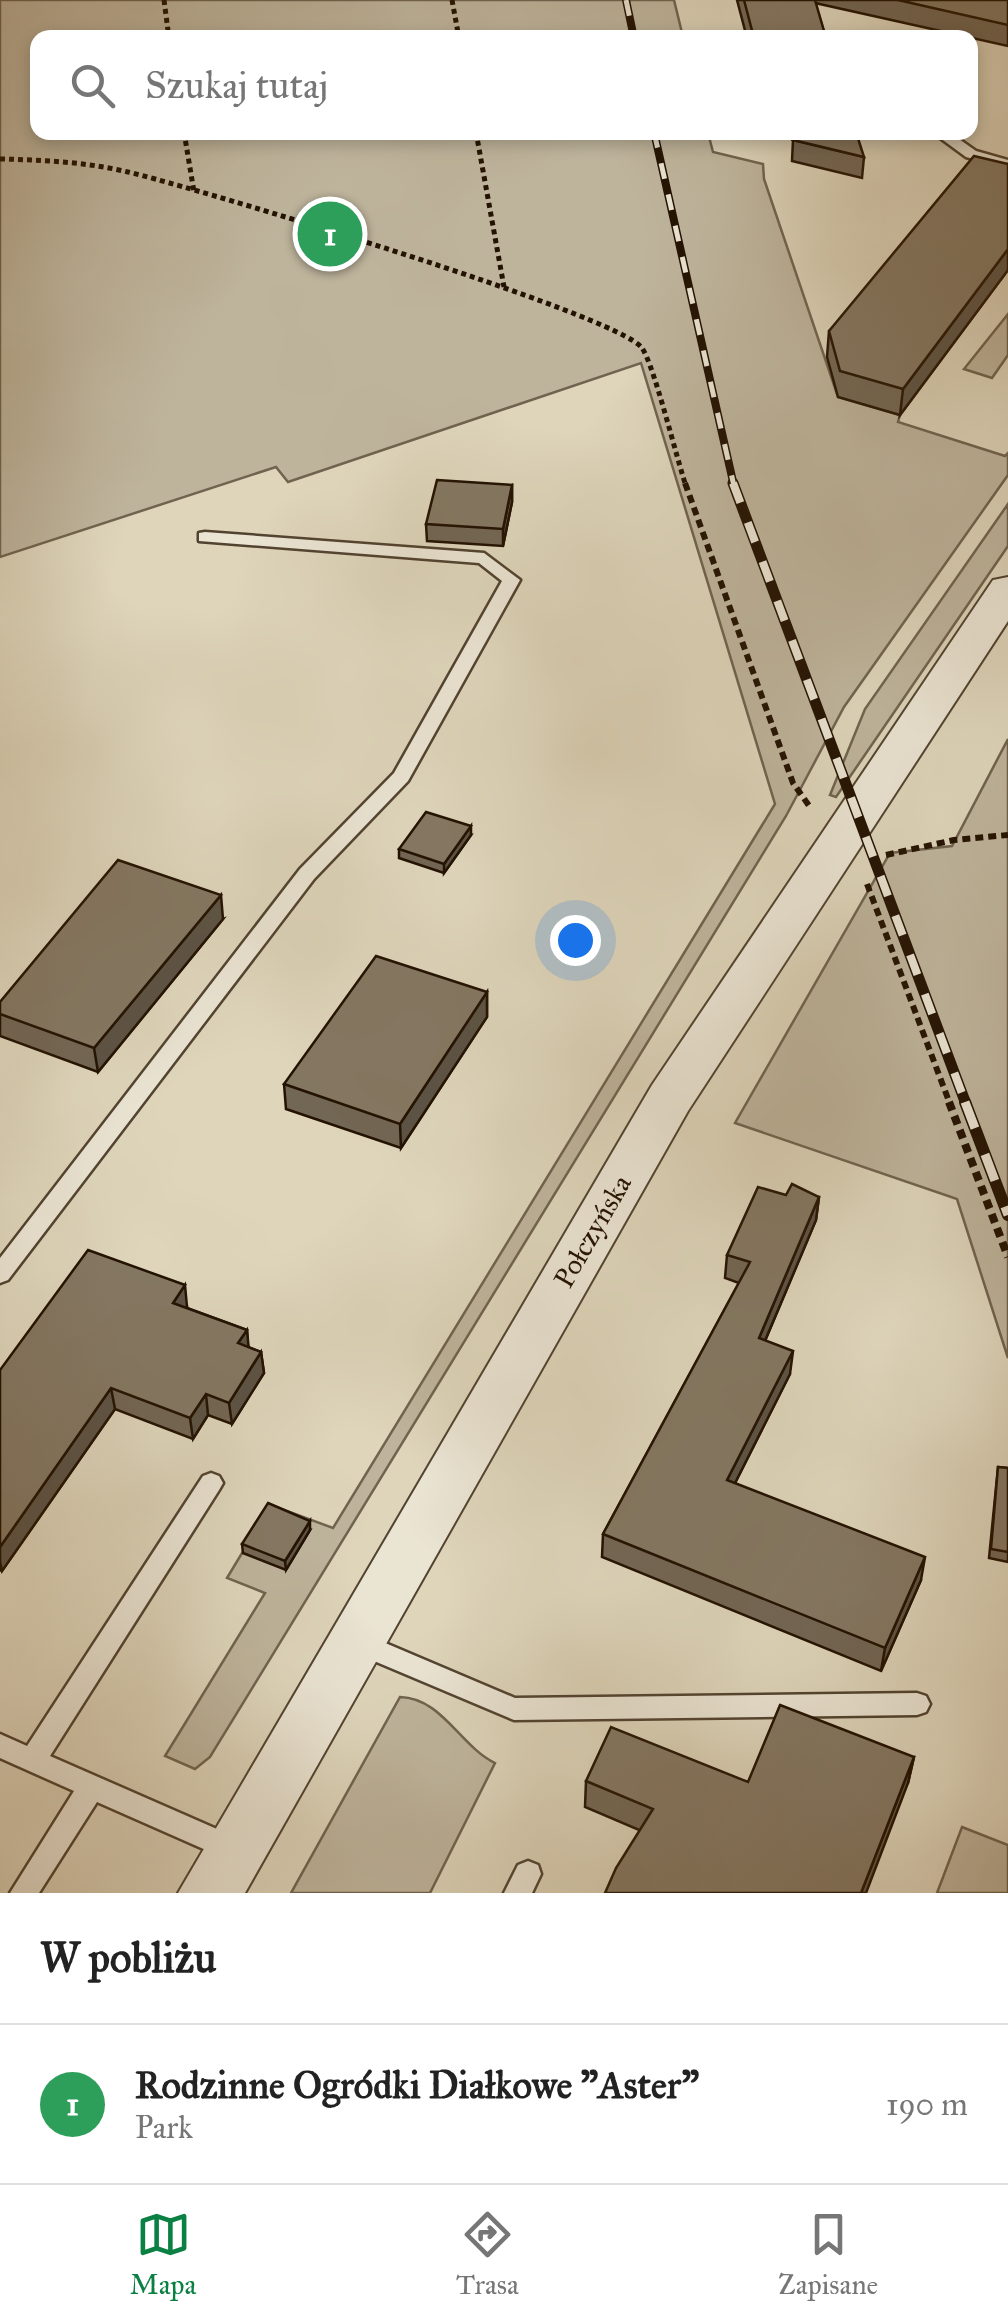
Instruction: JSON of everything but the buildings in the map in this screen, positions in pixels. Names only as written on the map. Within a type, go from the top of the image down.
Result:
[{"type":"street","name":"Połczyńska","points":[[223,1872],[698,1054],[1008,590]]},
{"type":"lane","points":[[952,140],[972,154],[1008,164]]},
{"type":"lane","points":[[0,1274],[307,874],[401,777],[511,580],[484,558],[205,537]]},
{"type":"lane","points":[[32,1761],[211,1483]]},
{"type":"lane","points":[[355,1642],[514,1709],[917,1704]]},
{"type":"lane","points":[[0,1746],[90,1788],[223,1872]]},
{"type":"lane","points":[[24,1893],[90,1788]]},
{"type":"path","points":[[164,0],[169,30]]},
{"type":"path","points":[[452,0],[458,30]]},
{"type":"path","points":[[185,140],[194,192]]},
{"type":"path","points":[[477,140],[504,287]]},
{"type":"path","points":[[0,159],[56,160],[128,172],[504,287],[610,327],[642,348],[649,358],[699,528],[793,783],[810,808]]},
{"type":"path","points":[[871,858],[954,840],[1008,836]]},
{"type":"path","points":[[861,874],[877,900],[1008,1257]]},
{"type":"shaded area","points":[[0,0],[674,0],[681,30],[30,30],[30,140],[710,140],[713,152],[763,164],[764,179],[838,397],[900,415],[898,422],[1005,456],[1008,453],[1008,475],[844,707],[786,816],[210,1757],[195,1769],[165,1756],[265,1593],[227,1578],[271,1505],[333,1528],[775,804],[641,363],[288,482],[276,467],[0,557]]},
{"type":"shaded area","points":[[1008,314],[1008,355],[992,378],[964,369]]},
{"type":"shaded area","points":[[1008,504],[1008,546],[836,797],[830,795],[865,709]]},
{"type":"shaded area","points":[[1008,739],[1008,1358],[957,1199],[735,1123],[890,853],[952,846]]},
{"type":"shaded area","points":[[400,1697],[428,1705],[495,1763],[430,1893],[291,1893]]},
{"type":"shaded area","points":[[962,1827],[1008,1845],[1008,1893],[937,1893]]},
{"type":"railway","points":[[626,0],[632,30]]},
{"type":"railway","points":[[656,140],[734,485]]},
{"type":"railway","points":[[734,485],[966,1104]]},
{"type":"railway","points":[[965,1102],[1008,1215]]},
{"type":"place","name":"Rodzinne Ogródki Diałkowe \"Aster\"","points":[[330,234]]}]
